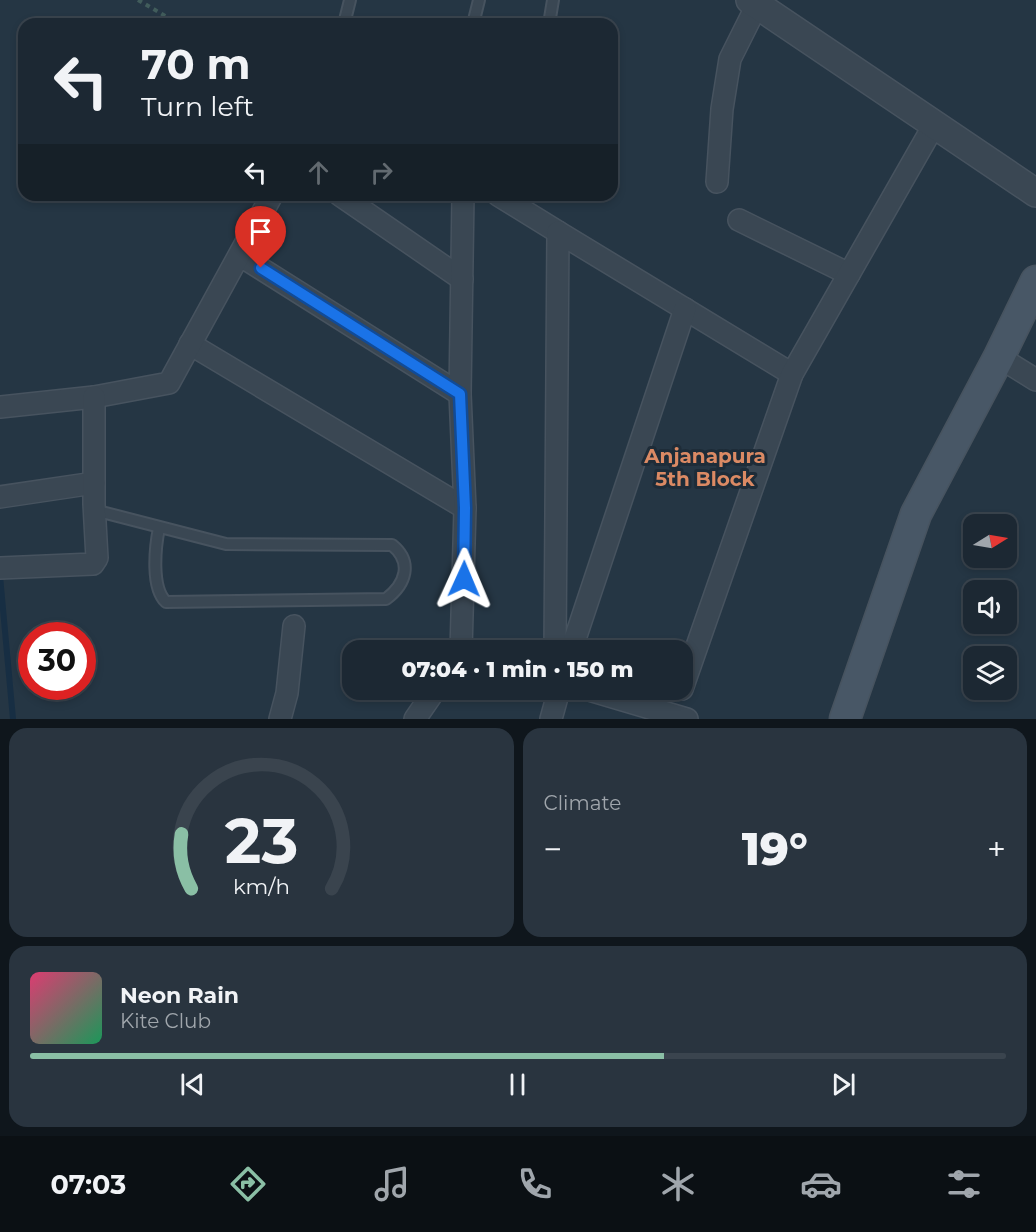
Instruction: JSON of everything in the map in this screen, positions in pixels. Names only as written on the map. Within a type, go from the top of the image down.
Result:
[{"type":"main road","points":[[845,719],[916,514],[1036,282]]},
{"type":"street","points":[[717,182],[722,109],[730,59],[753,2],[1036,193]]},
{"type":"street","points":[[693,658],[792,374],[934,125]]},
{"type":"street","points":[[0,407],[94,397],[170,383],[269,201]]},
{"type":"street","points":[[349,201],[462,279]]},
{"type":"street","points":[[462,640],[465,508],[460,394],[463,201]]},
{"type":"street","points":[[508,201],[792,374]]},
{"type":"street","points":[[739,220],[849,274]]},
{"type":"street","points":[[555,640],[558,232]]},
{"type":"street","points":[[241,256],[460,394]]},
{"type":"street","points":[[575,640],[685,309]]},
{"type":"street","points":[[190,344],[465,508]]},
{"type":"street","points":[[999,357],[1036,380]]},
{"type":"street","points":[[0,568],[93,564],[97,558],[94,510],[94,397]]},
{"type":"street","points":[[0,498],[94,483]]},
{"type":"street","points":[[280,719],[286,693],[294,626]]},
{"type":"street","points":[[415,719],[428,700]]},
{"type":"street","points":[[551,719],[556,700]]},
{"type":"street","points":[[621,700],[678,718],[681,700]]},
{"type":"lane","points":[[346,18],[350,0]]},
{"type":"lane","points":[[474,18],[479,0]]},
{"type":"lane","points":[[550,18],[553,0]]},
{"type":"lane","points":[[94,510],[226,544],[392,545],[400,552],[406,569],[402,584],[387,599],[166,602],[160,596],[158,581],[159,528]]},
{"type":"path","points":[[138,0],[169,18]]},
{"type":"waterway","points":[[0,576],[13,719]]},
{"type":"district","name":"Anjanapura 5th Block","points":[[705,468]]},
{"type":"route","points":[[261,268],[460,394],[465,508],[464,579]]}]
